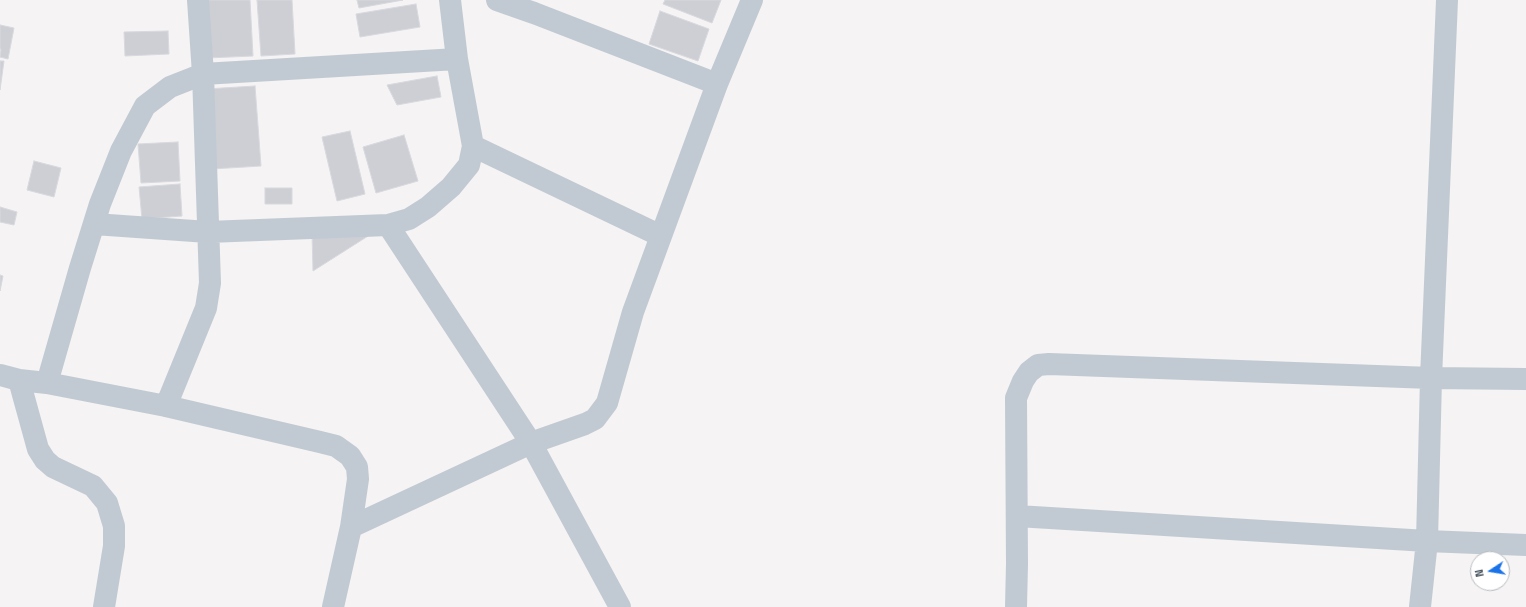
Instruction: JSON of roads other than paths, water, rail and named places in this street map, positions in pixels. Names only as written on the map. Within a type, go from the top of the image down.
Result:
[{"type":"street","points":[[166,406],[206,308],[210,283],[203,74],[198,0]]},
{"type":"street","points":[[94,224],[208,232],[388,225],[409,219],[428,208],[451,187],[468,165],[473,146],[457,59],[450,0]]},
{"type":"street","points":[[497,0],[534,12],[717,84]]},
{"type":"street","points":[[350,527],[531,443],[595,419],[607,403],[633,312],[717,84],[752,0]]},
{"type":"street","points":[[1420,607],[1427,541],[1431,378],[1448,0]]},
{"type":"street","points":[[47,383],[94,224],[121,151],[145,106],[170,88],[203,74],[457,59]]},
{"type":"street","points":[[473,146],[661,236]]},
{"type":"street","points":[[388,225],[531,443],[620,607]]},
{"type":"street","points":[[1016,607],[1016,398],[1023,381],[1029,372],[1038,365],[1049,364],[1431,378],[1526,379]]},
{"type":"street","points":[[10,377],[166,406],[336,446],[350,456],[357,467],[358,479],[350,527],[333,607]]},
{"type":"street","points":[[10,377],[38,450],[45,460],[53,467],[93,486],[107,503],[114,526],[114,546],[104,607]]},
{"type":"street","points":[[1017,516],[1427,541],[1526,545]]}]
